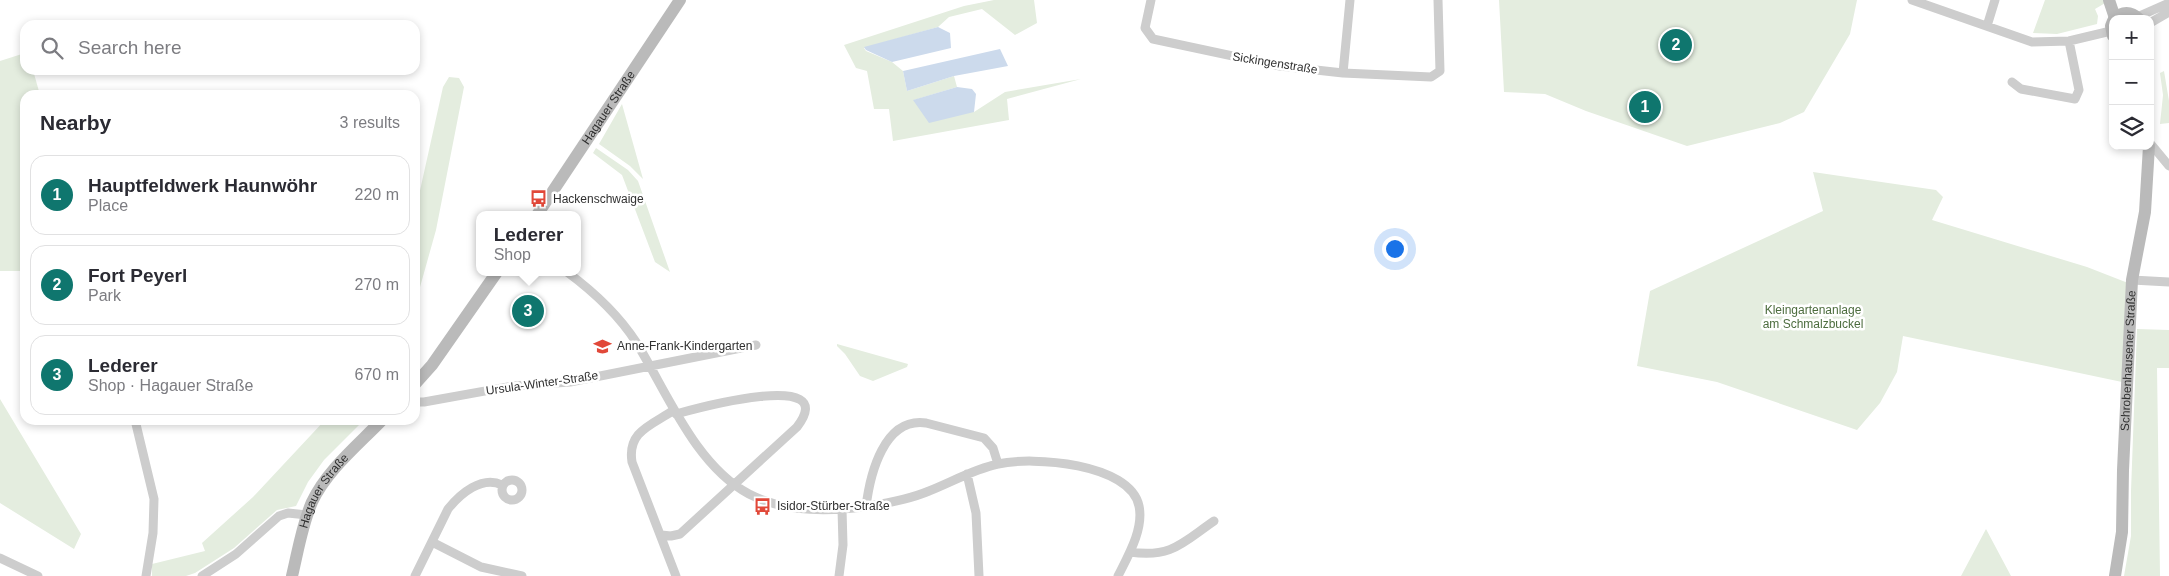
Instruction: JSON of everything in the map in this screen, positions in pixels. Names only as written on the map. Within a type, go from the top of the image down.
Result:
[{"type":"street","name":"Hagauer Straße","points":[[540,211],[680,0]]},
{"type":"street","name":"Sickingenstraße","points":[[1151,0],[1145,28],[1153,39],[1280,66],[1343,73],[1430,77],[1440,71],[1438,0]]},
{"type":"street","points":[[1343,73],[1350,0]]},
{"type":"street","points":[[1912,0],[2032,42],[2069,41],[2109,26]]},
{"type":"street","points":[[1987,26],[1995,0]]},
{"type":"street","points":[[2109,0],[2111,15]]},
{"type":"street","points":[[2117,0],[2134,15]]},
{"type":"street","points":[[2137,15],[2169,2]]},
{"type":"street","points":[[2154,21],[2169,12]]},
{"type":"street","points":[[2012,82],[2021,89],[2075,99],[2079,90],[2069,41]]},
{"type":"street","name":"Schrobenhausener Straße","points":[[2115,576],[2122,532],[2123,461],[2132,280],[2145,212],[2149,150]]},
{"type":"street","points":[[2154,150],[2169,166]]},
{"type":"street","points":[[420,378],[432,365],[494,276]]},
{"type":"street","points":[[573,276],[601,300],[624,325],[675,412],[705,454],[735,485],[750,494],[772,503],[804,509],[866,507],[913,497],[967,474],[998,464],[1025,460],[1057,461],[1090,469],[1122,484],[1134,494],[1140,508],[1140,519],[1130,552],[1118,576]]},
{"type":"street","points":[[2132,280],[2169,282]]},
{"type":"street","name":"Ursula-Winter-Straße","points":[[420,402],[513,386],[570,382],[756,346]]},
{"type":"street","points":[[661,535],[680,534],[797,427],[805,414],[802,401],[793,396],[753,398],[730,400],[675,412],[640,432],[632,442],[630,452],[632,462],[676,576]]},
{"type":"street","points":[[866,507],[873,472],[881,454],[897,429],[904,425],[918,422],[926,423],[984,438],[993,448],[998,464]]},
{"type":"street","points":[[137,425],[154,499],[153,526],[146,576]]},
{"type":"street","name":"Hagauer Straße","points":[[292,576],[312,502],[330,474],[377,425]]},
{"type":"street","points":[[967,474],[976,513],[979,576]]},
{"type":"street","points":[[415,576],[448,510],[460,495],[482,483],[496,482],[502,485]]},
{"type":"street","points":[[839,576],[843,544],[842,509]]},
{"type":"street","points":[[202,576],[236,554],[279,516],[288,513],[308,515]]},
{"type":"street","points":[[1130,552],[1146,554],[1167,552],[1214,521]]},
{"type":"street","points":[[432,542],[481,567],[503,575],[522,576]]},
{"type":"street","points":[[0,558],[38,576]]},
{"type":"green space","points":[[994,0],[1034,0],[1037,23],[1015,35],[982,9],[949,17],[938,27],[864,48],[866,51],[892,62],[903,71],[907,91],[954,76],[957,87],[914,100],[974,112],[1005,92],[1081,79],[1007,99],[1009,120],[893,141],[889,109],[874,109],[867,71],[856,68],[844,45],[964,6]]},
{"type":"green space","points":[[1499,0],[1857,0],[1850,34],[1804,112],[1780,123],[1687,146],[1586,111],[1545,94],[1504,92]]},
{"type":"green space","points":[[2045,0],[2106,0],[2107,2],[2095,9],[2098,16],[2097,24],[2057,34],[2033,33]]},
{"type":"green space","points":[[20,55],[20,75],[34,75],[39,90],[20,90],[20,271],[0,271],[0,61]]},
{"type":"green space","points":[[2164,71],[2169,101],[2169,123],[2160,124],[2163,95],[2160,73]]},
{"type":"green space","points":[[449,77],[459,78],[464,87],[436,230],[420,287],[420,190],[443,87]]},
{"type":"green space","points":[[622,104],[643,179],[630,166],[599,144]]},
{"type":"green space","points":[[596,148],[628,170],[638,181],[670,272],[655,262],[622,175],[593,153]]},
{"type":"green space","name":"Kleingartenanlage am Schmalzbuckel","points":[[1813,172],[1936,190],[1943,197],[1932,220],[2087,267],[2128,283],[2122,382],[1903,336],[1897,372],[1880,403],[1857,430],[1717,382],[1637,366],[1650,291],[1823,211]]},
{"type":"green space","points":[[2137,329],[2169,330],[2169,368],[2157,368],[2160,576],[2124,576],[2131,536]]},
{"type":"green space","points":[[837,344],[908,364],[907,367],[873,381],[860,376]]},
{"type":"green space","points":[[0,399],[81,534],[74,549],[0,503]]},
{"type":"green space","points":[[320,425],[359,425],[324,460],[308,482],[296,506],[277,510],[234,548],[195,573],[186,576],[152,576],[152,564],[205,551],[202,543],[253,497]]},
{"type":"green space","points":[[1986,529],[2011,576],[1961,576]]},
{"type":"water","points":[[938,27],[950,33],[951,48],[892,62],[866,50],[864,47]]},
{"type":"water","points":[[1000,49],[1008,66],[954,76],[907,91],[903,71]]},
{"type":"water","points":[[957,87],[972,89],[976,94],[974,112],[929,123],[913,100]]},
{"type":"place","name":"Fort Peyerl","points":[[1676,45]]},
{"type":"place","name":"Hauptfeldwerk Haunwöhr","points":[[1645,107]]},
{"type":"place","name":"Hackenschwaige","points":[[539,199]]},
{"type":"place","name":"Lederer","points":[[528,311]]},
{"type":"place","name":"Anne-Frank-Kindergarten","points":[[603,346]]},
{"type":"place","name":"Isidor-Stürber-Straße","points":[[763,506]]}]
